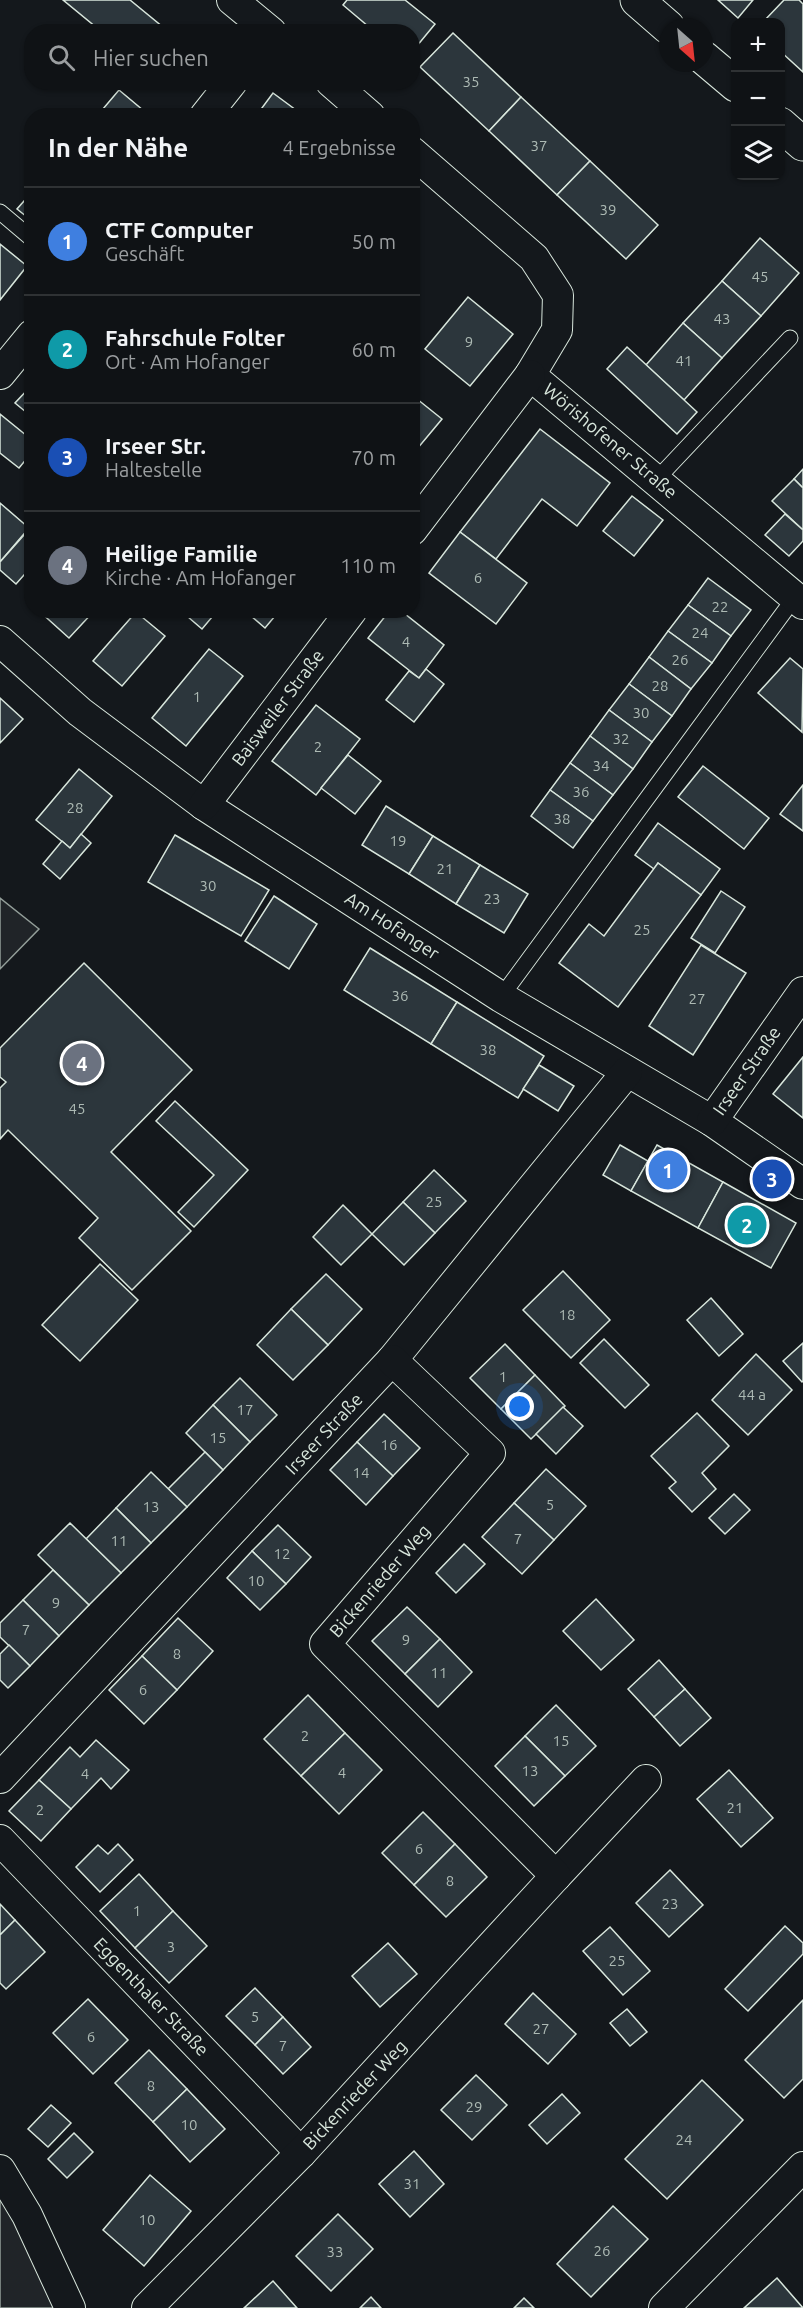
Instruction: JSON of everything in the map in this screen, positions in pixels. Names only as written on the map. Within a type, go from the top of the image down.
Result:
[{"type":"main road","points":[[637,0],[659,19]]},
{"type":"main road","points":[[713,66],[731,82]]},
{"type":"main road","points":[[782,126],[803,144]]},
{"type":"street","points":[[232,0],[261,24]]},
{"type":"street","points":[[211,108],[226,90]]},
{"type":"street","points":[[340,90],[361,108]]},
{"type":"street","name":"Wörishofener Straße","points":[[420,159],[534,258],[558,295],[557,330],[530,375],[800,596]]},
{"type":"street","points":[[0,374],[24,344]]},
{"type":"street","points":[[420,519],[530,375]]},
{"type":"street","name":"Baisweiler Straße","points":[[204,805],[345,618]]},
{"type":"street","name":"Am Hofanger","points":[[0,641],[80,712],[204,805],[501,997],[712,1121],[803,1184]]},
{"type":"street","name":"Irseer Straße","points":[[712,1121],[803,992]]},
{"type":"street","name":"Irseer Straße","points":[[0,1778],[392,1360],[627,1072]]},
{"type":"street","name":"Bickenrieder Weg","points":[[392,1360],[490,1453],[325,1644],[556,1876]]},
{"type":"street","name":"Bickenrieder Weg","points":[[147,2308],[301,2153],[646,1780]]},
{"type":"street","name":"Eggenthaler Straße","points":[[0,1840],[301,2153]]},
{"type":"street","points":[[664,2308],[803,2167]]},
{"type":"street","points":[[0,2170],[27,2216],[69,2308]]},
{"type":"lane","points":[[0,212],[24,232]]},
{"type":"lane","points":[[656,480],[790,339]]},
{"type":"lane","points":[[501,997],[800,596]]},
{"type":"shaded area","points":[[0,898],[39,929],[0,969]]},
{"type":"shaded area","points":[[0,2196],[16,2223],[57,2308],[0,2308]]},
{"type":"building","points":[[63,0],[130,0],[159,24],[92,24]]},
{"type":"building","points":[[347,0],[405,0],[435,24],[420,42],[420,24],[366,24],[343,5]]},
{"type":"building","points":[[718,0],[753,0],[738,18]]},
{"type":"building","points":[[784,0],[799,0],[803,4],[803,72],[785,56],[785,18],[767,18]]},
{"type":"building","points":[[453,33],[521,97],[489,131],[420,67]]},
{"type":"building","points":[[119,90],[140,108],[104,108]]},
{"type":"building","points":[[273,93],[293,108],[262,108]]},
{"type":"building","points":[[521,97],[590,161],[557,195],[489,131]]},
{"type":"building","points":[[590,161],[658,225],[626,259],[557,195]]},
{"type":"building","points":[[24,201],[24,215],[17,209]]},
{"type":"building","points":[[760,238],[799,273],[761,316],[722,281]]},
{"type":"building","points":[[0,244],[24,264],[24,270],[0,300]]},
{"type":"building","points":[[722,281],[761,316],[722,358],[683,323]]},
{"type":"building","points":[[468,297],[513,334],[470,386],[425,349]]},
{"type":"building","points":[[683,323],[722,358],[684,400],[646,365]]},
{"type":"building","points":[[627,347],[697,412],[677,434],[607,369]]},
{"type":"building","points":[[24,393],[24,410],[15,403]]},
{"type":"building","points":[[420,401],[442,419],[420,445]]},
{"type":"building","points":[[0,414],[24,434],[24,462],[19,468],[0,453]]},
{"type":"building","points":[[540,429],[610,483],[577,526],[542,499],[496,559],[460,532]]},
{"type":"building","points":[[803,469],[803,488],[794,479]]},
{"type":"building","points":[[794,479],[803,488],[803,530],[772,501]]},
{"type":"building","points":[[632,496],[663,520],[634,556],[603,531]]},
{"type":"building","points":[[0,503],[24,524],[24,534],[0,562]]},
{"type":"building","points":[[785,514],[803,530],[803,541],[789,556],[765,535]]},
{"type":"building","points":[[460,532],[527,583],[496,624],[429,573]]},
{"type":"building","points":[[24,535],[24,575],[16,584],[0,570],[0,562]]},
{"type":"building","points":[[708,578],[751,610],[731,636],[688,605]]},
{"type":"building","points":[[688,605],[731,636],[712,663],[668,631]]},
{"type":"building","points":[[47,618],[88,618],[69,638]]},
{"type":"building","points":[[131,618],[143,618],[165,636],[122,686],[93,661]]},
{"type":"building","points":[[189,618],[211,618],[202,629]]},
{"type":"building","points":[[253,618],[273,618],[265,628]]},
{"type":"building","points":[[384,618],[410,618],[444,645],[419,678],[368,638]]},
{"type":"building","points":[[668,631],[712,663],[691,689],[649,657]]},
{"type":"building","points":[[209,649],[243,676],[186,746],[152,718]]},
{"type":"building","points":[[649,657],[691,689],[672,716],[629,684]]},
{"type":"building","points":[[790,658],[803,669],[802,732],[758,693]]},
{"type":"building","points":[[426,669],[444,684],[414,722],[386,700],[409,671],[419,678]]},
{"type":"building","points":[[629,684],[672,716],[652,742],[609,710]]},
{"type":"building","points":[[0,698],[23,719],[0,743]]},
{"type":"building","points":[[316,705],[360,739],[316,795],[272,761]]},
{"type":"building","points":[[609,710],[652,742],[633,769],[590,736]]},
{"type":"building","points":[[590,736],[633,769],[613,795],[570,763]]},
{"type":"building","points":[[348,755],[381,781],[355,814],[321,788]]},
{"type":"building","points":[[570,763],[613,795],[593,821],[550,790]]},
{"type":"building","points":[[703,766],[769,818],[744,849],[678,797]]},
{"type":"building","points":[[79,769],[112,796],[70,848],[36,820]]},
{"type":"building","points":[[803,785],[803,831],[780,814]]},
{"type":"building","points":[[550,790],[593,821],[573,848],[531,816]]},
{"type":"building","points":[[386,806],[433,836],[409,874],[362,845]]},
{"type":"building","points":[[658,823],[720,869],[701,895],[658,863],[654,869],[635,855]]},
{"type":"building","points":[[81,834],[91,843],[60,879],[43,864],[62,841],[70,848]]},
{"type":"building","points":[[175,835],[269,890],[241,936],[148,882]]},
{"type":"building","points":[[433,836],[480,865],[456,904],[409,874]]},
{"type":"building","points":[[658,863],[701,895],[618,1007],[559,963],[589,924],[604,936]]},
{"type":"building","points":[[480,865],[528,894],[504,933],[456,904]]},
{"type":"building","points":[[721,891],[745,907],[715,953],[691,938]]},
{"type":"building","points":[[274,896],[317,924],[289,969],[245,941]]},
{"type":"building","points":[[701,945],[746,973],[693,1055],[649,1026]]},
{"type":"building","points":[[370,948],[457,1002],[431,1044],[344,990]]},
{"type":"building","points":[[84,963],[192,1070],[111,1152],[191,1231],[132,1290],[79,1238],[98,1218],[8,1130],[0,1139],[0,1088],[6,1082],[0,1077],[0,1048]]},
{"type":"building","points":[[457,1002],[544,1056],[518,1098],[431,1044]]},
{"type":"building","points":[[803,1057],[803,1118],[773,1094]]},
{"type":"building","points":[[539,1065],[574,1086],[558,1111],[523,1089]]},
{"type":"building","points":[[175,1101],[248,1170],[194,1227],[178,1212],[214,1175],[156,1121]]},
{"type":"building","points":[[620,1145],[648,1161],[631,1191],[603,1175]]},
{"type":"building","points":[[657,1145],[723,1182],[698,1228],[631,1191]]},
{"type":"building","points":[[434,1170],[466,1201],[435,1233],[403,1202]]},
{"type":"building","points":[[723,1182],[796,1223],[771,1268],[698,1228]]},
{"type":"building","points":[[403,1202],[435,1233],[404,1265],[372,1234]]},
{"type":"building","points":[[343,1205],[372,1234],[341,1265],[313,1237]]},
{"type":"building","points":[[100,1264],[138,1300],[80,1361],[42,1325]]},
{"type":"building","points":[[563,1271],[610,1320],[571,1358],[523,1310]]},
{"type":"building","points":[[326,1274],[362,1309],[328,1345],[291,1309]]},
{"type":"building","points":[[711,1298],[743,1334],[719,1356],[687,1320]]},
{"type":"building","points":[[291,1309],[328,1345],[293,1380],[257,1345]]},
{"type":"building","points":[[604,1339],[649,1385],[625,1408],[580,1363]]},
{"type":"building","points":[[803,1343],[803,1381],[802,1382],[783,1361]]},
{"type":"building","points":[[505,1344],[535,1375],[501,1409],[470,1378]]},
{"type":"building","points":[[756,1354],[792,1390],[748,1435],[712,1400]]},
{"type":"building","points":[[535,1375],[565,1406],[531,1439],[501,1409]]},
{"type":"building","points":[[240,1378],[277,1415],[250,1442],[213,1405]]},
{"type":"building","points":[[213,1405],[250,1442],[223,1470],[186,1433]]},
{"type":"building","points":[[563,1407],[583,1426],[556,1454],[536,1434]]},
{"type":"building","points":[[697,1413],[729,1446],[702,1473],[716,1489],[692,1512],[669,1488],[676,1482],[651,1456]]},
{"type":"building","points":[[384,1414],[420,1448],[393,1476],[357,1442]]},
{"type":"building","points":[[357,1442],[393,1476],[366,1505],[330,1470]]},
{"type":"building","points":[[205,1452],[223,1470],[187,1507],[168,1489]]},
{"type":"building","points":[[546,1469],[586,1506],[554,1540],[514,1503]]},
{"type":"building","points":[[151,1472],[187,1507],[151,1543],[116,1508]]},
{"type":"building","points":[[734,1494],[750,1510],[725,1534],[709,1518]]},
{"type":"building","points":[[514,1503],[554,1540],[522,1574],[482,1537]]},
{"type":"building","points":[[116,1508],[151,1543],[121,1573],[86,1539]]},
{"type":"building","points":[[70,1523],[121,1573],[89,1605],[38,1555]]},
{"type":"building","points":[[278,1525],[311,1557],[286,1584],[252,1551]]},
{"type":"building","points":[[464,1544],[485,1564],[456,1593],[436,1573]]},
{"type":"building","points":[[252,1551],[286,1584],[260,1610],[227,1578]]},
{"type":"building","points":[[53,1570],[89,1605],[59,1636],[23,1600]]},
{"type":"building","points":[[596,1599],[634,1640],[601,1670],[563,1631]]},
{"type":"building","points":[[23,1600],[59,1636],[30,1666],[0,1637],[0,1623]]},
{"type":"building","points":[[407,1607],[440,1639],[405,1674],[372,1641]]},
{"type":"building","points":[[178,1618],[213,1651],[177,1690],[142,1656]]},
{"type":"building","points":[[440,1639],[472,1672],[438,1707],[405,1674]]},
{"type":"building","points":[[9,1645],[30,1666],[8,1688],[0,1680],[0,1654]]},
{"type":"building","points":[[142,1656],[177,1690],[144,1724],[109,1690]]},
{"type":"building","points":[[659,1660],[685,1689],[654,1717],[628,1689]]},
{"type":"building","points":[[685,1689],[711,1718],[680,1746],[654,1717]]},
{"type":"building","points":[[308,1695],[345,1733],[301,1776],[264,1739]]},
{"type":"building","points":[[556,1705],[596,1746],[565,1776],[525,1736]]},
{"type":"building","points":[[345,1733],[382,1770],[339,1814],[301,1776]]},
{"type":"building","points":[[525,1736],[565,1776],[534,1806],[495,1766]]},
{"type":"building","points":[[96,1740],[129,1770],[111,1789],[101,1778],[71,1809],[39,1780],[70,1747],[80,1757]]},
{"type":"building","points":[[729,1770],[773,1818],[741,1847],[697,1799]]},
{"type":"building","points":[[39,1780],[71,1809],[41,1841],[9,1811]]},
{"type":"building","points":[[423,1812],[455,1844],[414,1885],[382,1853]]},
{"type":"building","points":[[118,1844],[133,1860],[100,1892],[76,1867],[98,1845],[108,1854]]},
{"type":"building","points":[[455,1844],[487,1877],[446,1917],[414,1885]]},
{"type":"building","points":[[670,1870],[703,1905],[669,1937],[636,1903]]},
{"type":"building","points":[[139,1874],[173,1911],[135,1948],[100,1911]]},
{"type":"building","points":[[0,1904],[15,1920],[0,1935]]},
{"type":"building","points":[[173,1911],[207,1946],[169,1983],[135,1948]]},
{"type":"building","points":[[15,1920],[45,1952],[6,1989],[0,1983],[0,1935]]},
{"type":"building","points":[[785,1926],[803,1943],[803,1954],[748,2011],[725,1989]]},
{"type":"building","points":[[610,1927],[650,1971],[623,1995],[583,1951]]},
{"type":"building","points":[[388,1943],[417,1974],[380,2007],[352,1976]]},
{"type":"building","points":[[255,1988],[283,2017],[255,2045],[226,2016]]},
{"type":"building","points":[[533,1993],[576,2034],[548,2064],[505,2024]]},
{"type":"building","points":[[88,1999],[128,2040],[93,2074],[53,2033]]},
{"type":"building","points":[[803,2000],[803,2079],[784,2098],[745,2060]]},
{"type":"building","points":[[627,2009],[647,2032],[630,2046],[610,2023]]},
{"type":"building","points":[[283,2017],[311,2047],[283,2074],[255,2045]]},
{"type":"building","points":[[149,2050],[187,2089],[153,2122],[115,2083]]},
{"type":"building","points":[[476,2075],[507,2105],[472,2140],[441,2110]]},
{"type":"building","points":[[702,2080],[743,2120],[667,2199],[625,2159]]},
{"type":"building","points":[[187,2089],[225,2129],[190,2162],[153,2122]]},
{"type":"building","points":[[562,2094],[580,2113],[547,2144],[529,2125]]},
{"type":"building","points":[[51,2105],[71,2123],[48,2147],[28,2129]]},
{"type":"building","points":[[74,2133],[93,2152],[67,2178],[48,2159]]},
{"type":"building","points":[[414,2151],[444,2184],[410,2217],[379,2184]]},
{"type":"building","points":[[150,2175],[191,2211],[144,2266],[103,2230]]},
{"type":"building","points":[[613,2206],[648,2239],[591,2297],[557,2264]]},
{"type":"building","points":[[338,2214],[373,2249],[331,2291],[296,2256]]},
{"type":"building","points":[[777,2278],[803,2308],[744,2308]]},
{"type":"building","points":[[273,2281],[297,2308],[244,2308]]},
{"type":"building","points":[[371,2297],[381,2308],[360,2308]]},
{"type":"building","points":[[524,2298],[534,2308],[514,2308]]},
{"type":"place","name":"Heilige Familie","points":[[82,1063]]},
{"type":"place","name":"CTF Computer","points":[[668,1170]]},
{"type":"place","name":"Irseer Str.","points":[[772,1179]]},
{"type":"place","name":"Fahrschule Folter","points":[[747,1225]]}]
